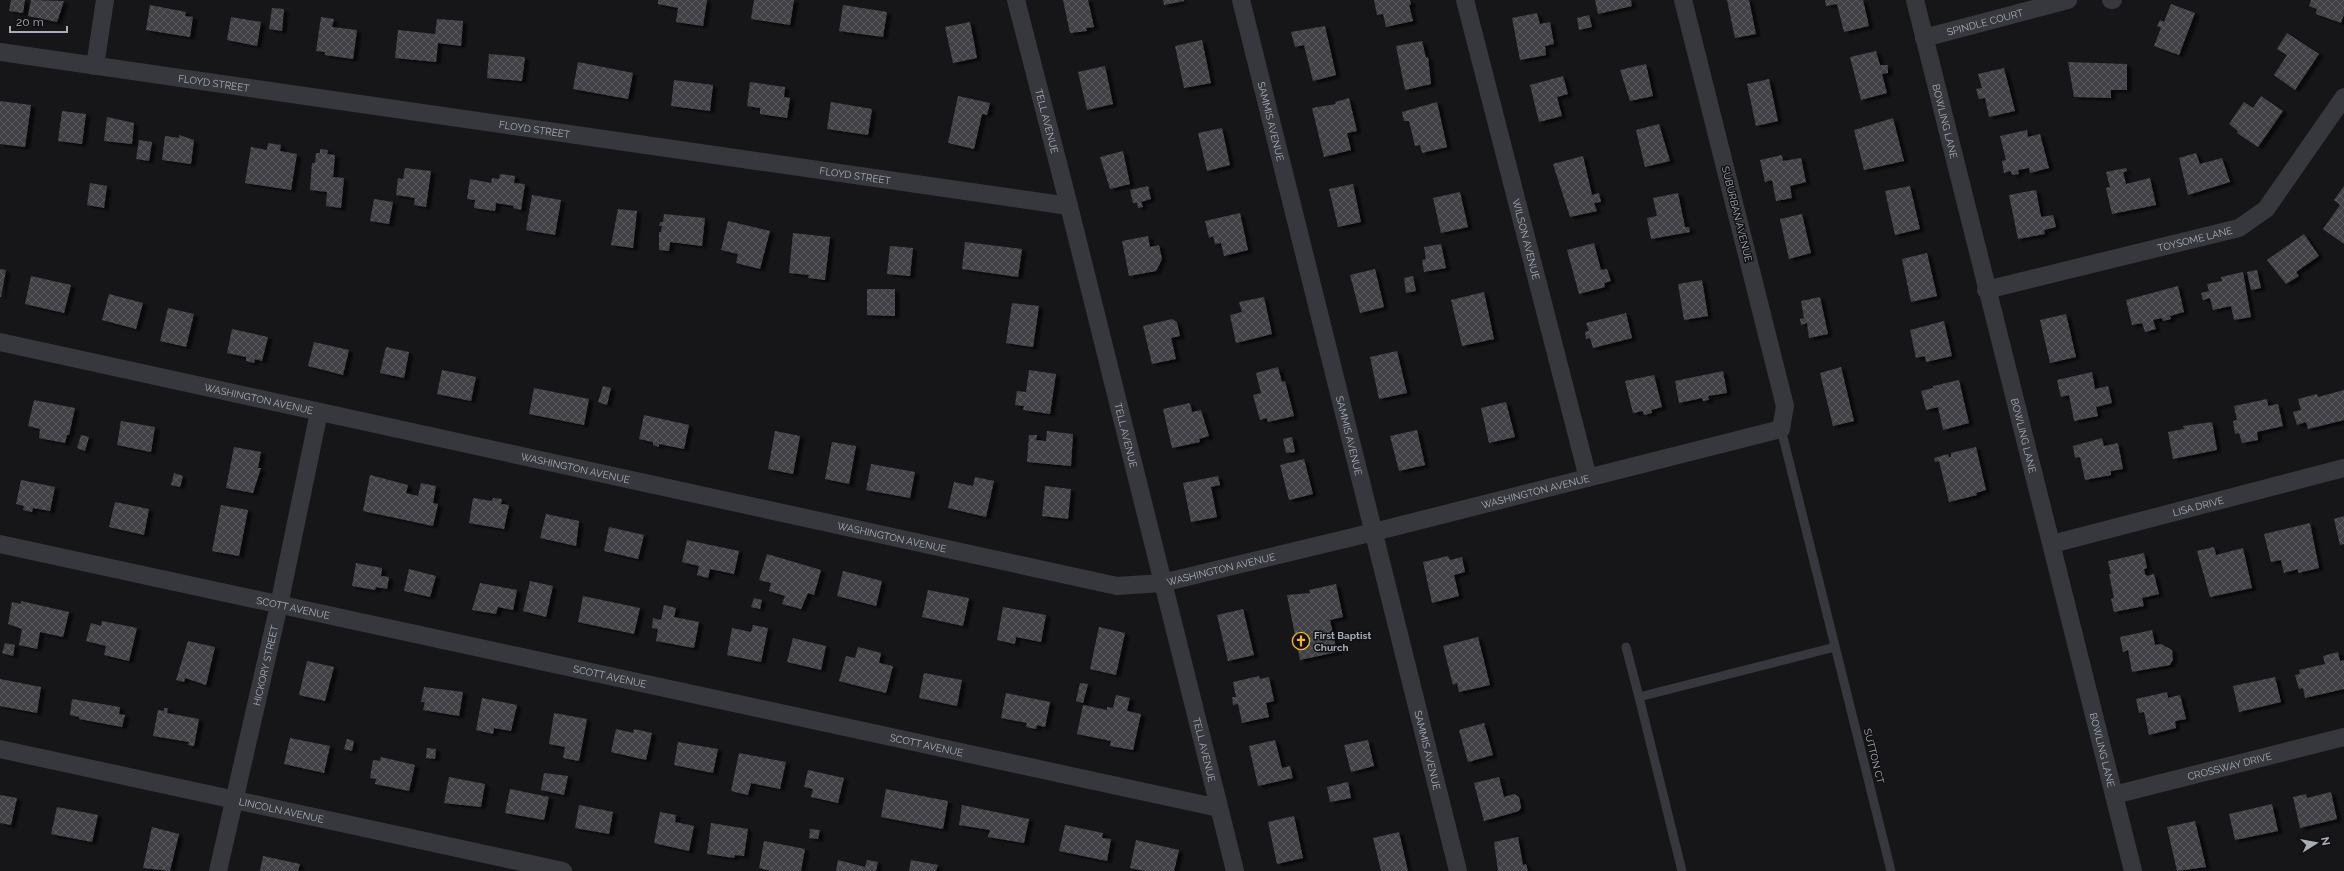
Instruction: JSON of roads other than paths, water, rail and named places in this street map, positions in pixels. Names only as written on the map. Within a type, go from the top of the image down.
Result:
[{"type":"street","points":[[95,66],[105,0]]},
{"type":"street","name":"TELL AVENUE","points":[[1016,0],[1235,871]]},
{"type":"street","name":"SAMMIS AVENUE","points":[[1241,0],[1458,871]]},
{"type":"street","name":"WILSON AVENUE","points":[[1465,0],[1588,478]]},
{"type":"street","name":"SUBURBAN AVENUE","points":[[1683,0],[1785,406],[1782,429]]},
{"type":"street","name":"BOWLING LANE","points":[[1915,0],[1986,290],[2052,544],[2133,871]]},
{"type":"street","name":"SPINDLE COURT","points":[[1924,38],[2068,0]]},
{"type":"street","name":"FLOYD STREET","points":[[0,52],[1069,206]]},
{"type":"street","name":"TOYSOME LANE","points":[[1986,290],[2239,228],[2266,209],[2344,97]]},
{"type":"street","name":"WASHINGTON AVENUE","points":[[0,342],[1117,586],[1162,583],[1374,532],[1782,429]]},
{"type":"street","name":"HICKORY STREET","points":[[218,871],[279,605],[319,412]]},
{"type":"street","name":"LISA DRIVE","points":[[2052,544],[2344,468]]},
{"type":"street","name":"SCOTT AVENUE","points":[[0,544],[1220,808]]},
{"type":"street","name":"CROSSWAY DRIVE","points":[[2114,795],[2344,737]]},
{"type":"street","name":"LINCOLN AVENUE","points":[[0,749],[563,871]]},
{"type":"lane","name":"SUTTON CT","points":[[1782,429],[1891,871]]},
{"type":"lane","points":[[1626,647],[1682,871]]},
{"type":"lane","points":[[1639,697],[1835,647]]},
{"type":"place","name":"First Baptist Church","points":[[1301,641]]}]
